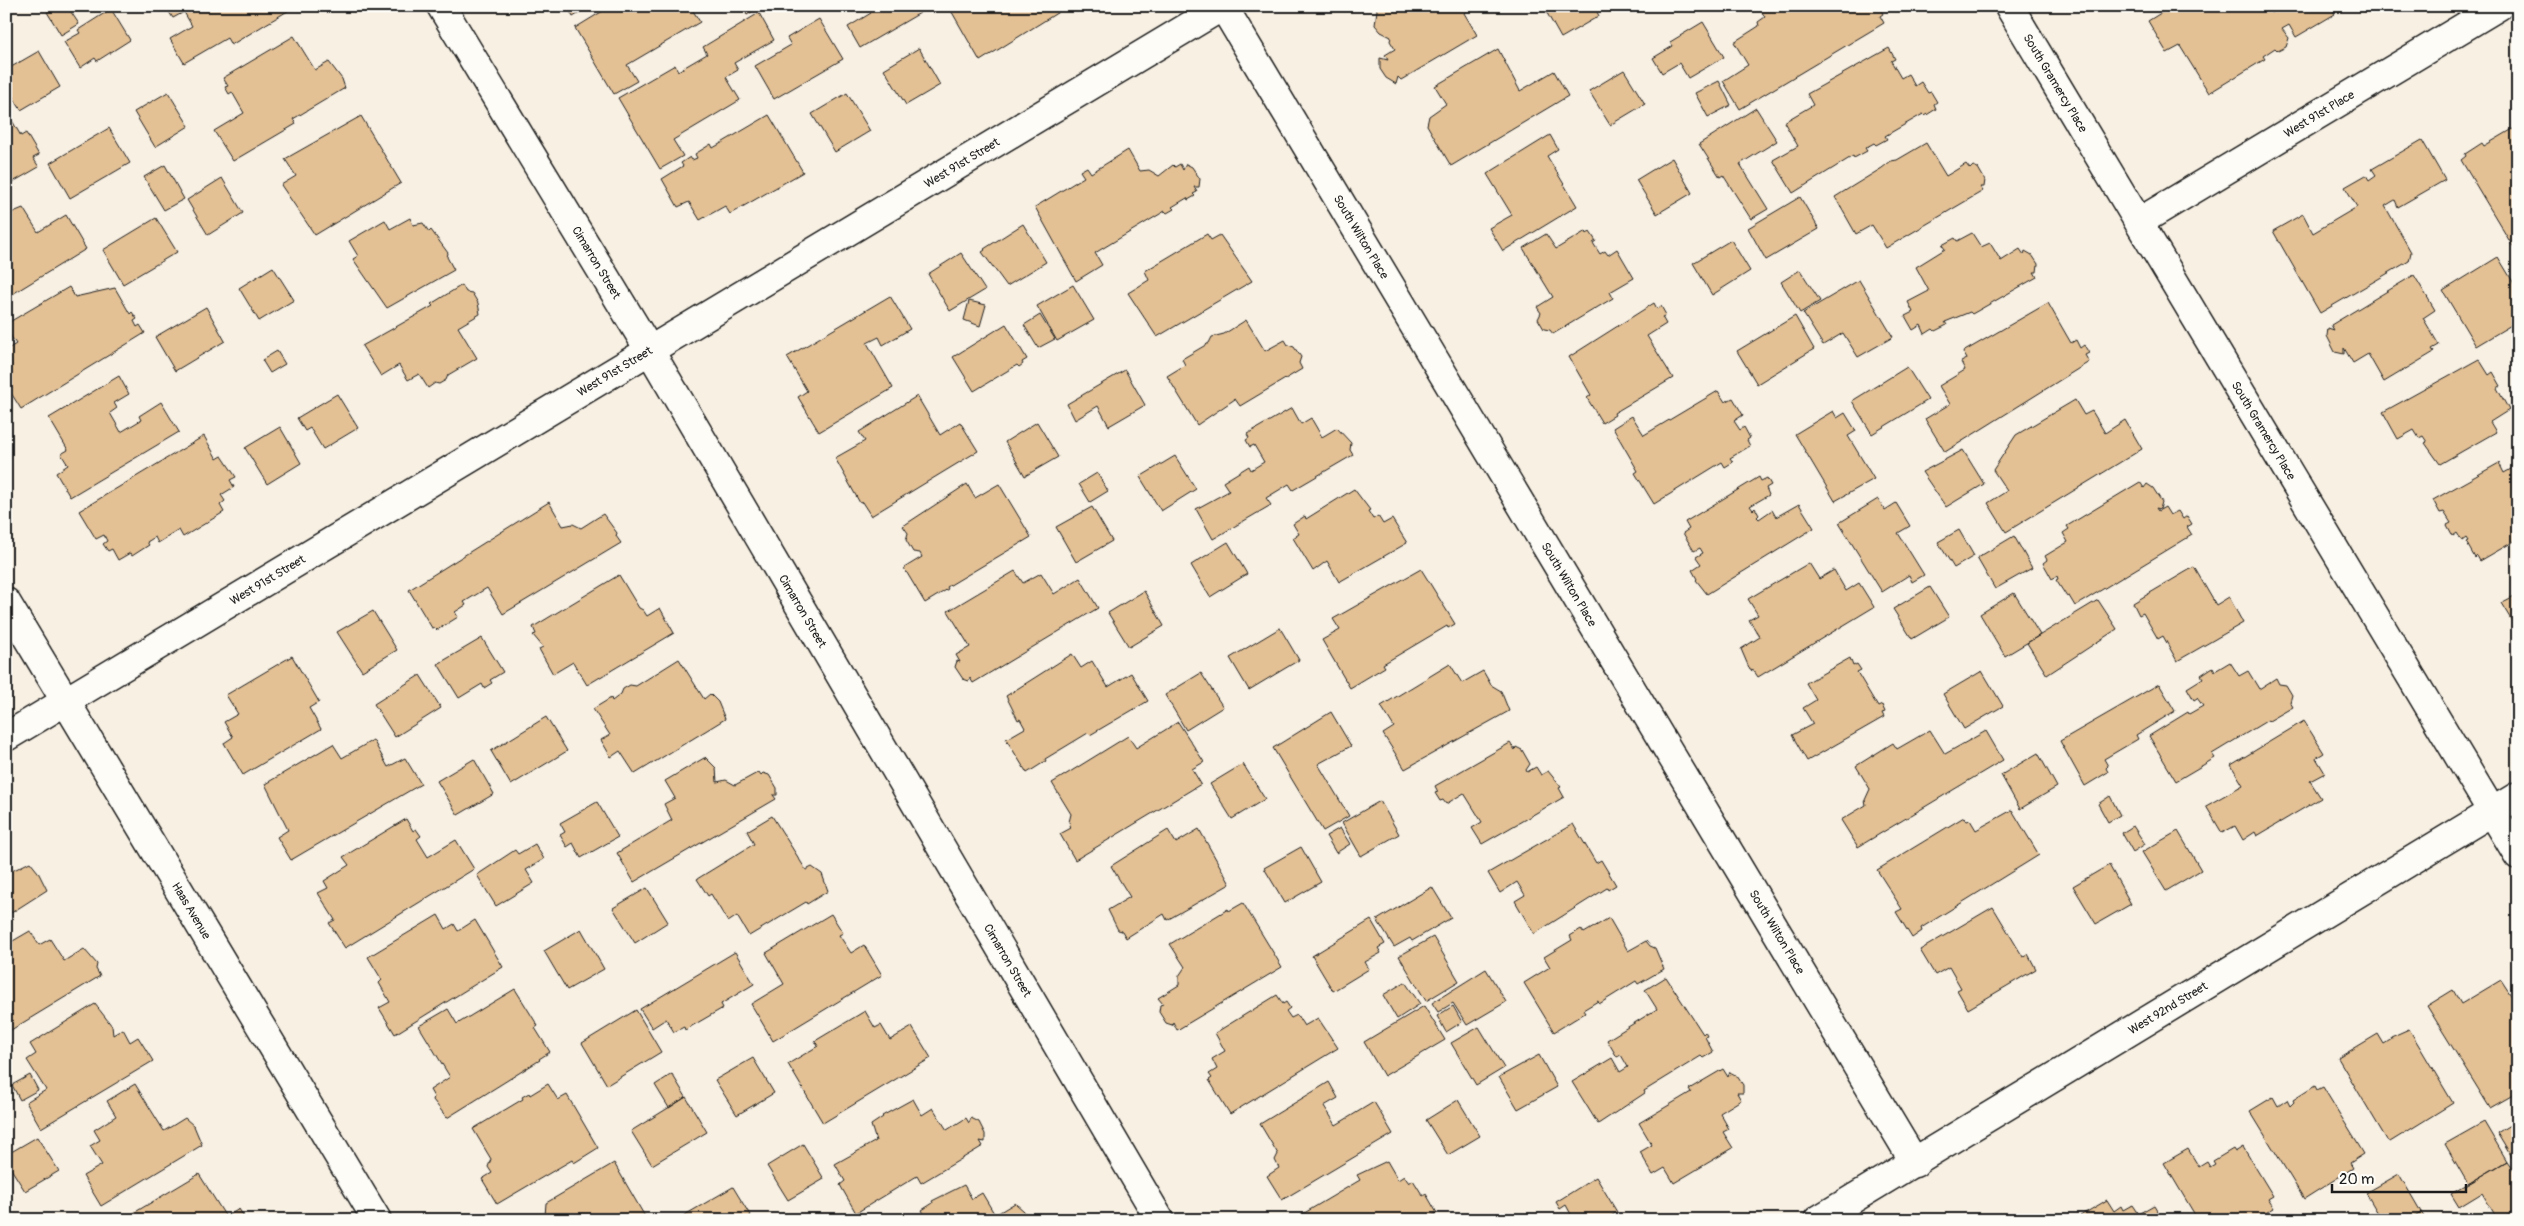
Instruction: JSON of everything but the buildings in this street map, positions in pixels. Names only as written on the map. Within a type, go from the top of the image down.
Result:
[{"type":"street","name":"Cimarron Street","points":[[441,6],[650,350],[1160,1220]]},
{"type":"street","name":"West 91st Street","points":[[6,737],[1223,6]]},
{"type":"street","name":"South Wilton Place","points":[[1223,6],[1915,1163]]},
{"type":"street","name":"South Gramercy Place","points":[[2010,6],[2518,855]]},
{"type":"street","name":"West 91st Place","points":[[2139,222],[2499,6]]},
{"type":"street","name":"Haas Avenue","points":[[6,602],[377,1220]]},
{"type":"street","name":"West 92nd Street","points":[[1818,1220],[1915,1163],[2518,796]]}]
